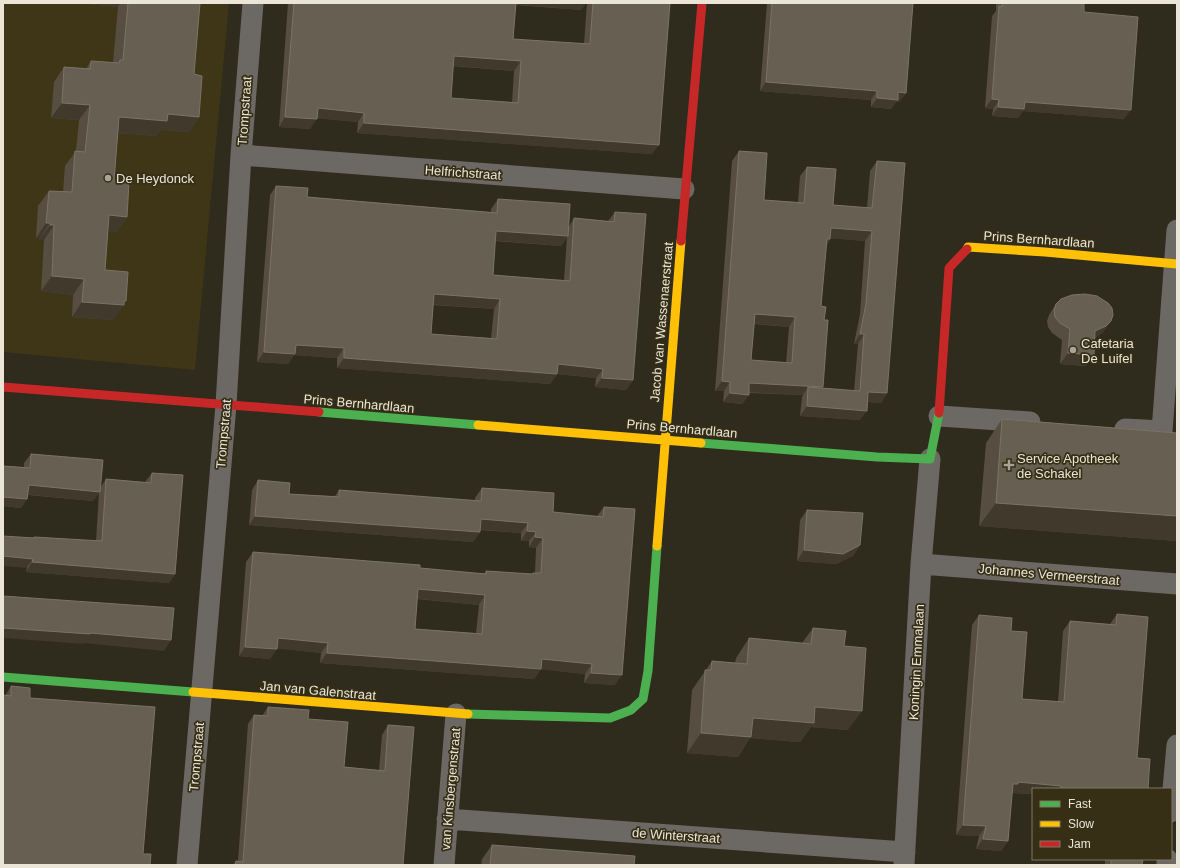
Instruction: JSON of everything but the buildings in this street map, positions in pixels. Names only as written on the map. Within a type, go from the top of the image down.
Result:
[{"type":"street","name":"Trompstraat","points":[[187,865],[226,405],[241,154],[253,3]]},
{"type":"street","name":"Jacob van Wassenaerstraat","points":[[631,710],[643,699],[648,671],[664,440],[684,189],[702,3]]},
{"type":"street","name":"Helfrichstraat","points":[[241,154],[684,189]]},
{"type":"street","points":[[1107,427],[1162,431],[1176,264],[1177,230]]},
{"type":"street","name":"Prins Bernhardlaan","points":[[3,387],[877,457],[930,459],[939,416],[949,268],[968,247],[1176,264]]},
{"type":"street","points":[[939,416],[1051,424]]},
{"type":"street","name":"Koningin Emmalaan","points":[[904,858],[921,564],[930,459]]},
{"type":"street","name":"Johannes Vermeerstraat","points":[[921,564],[1177,584]]},
{"type":"street","name":"Jan van Galenstraat","points":[[3,677],[456,714],[610,718],[631,710]]},
{"type":"street","name":"van Kinsbergenstraat","points":[[444,865],[456,714]]},
{"type":"street","points":[[1172,801],[1177,745]]},
{"type":"street","name":"de Winterstraat","points":[[447,819],[904,858]]},
{"type":"shaded area","name":"De Heydonck","points":[[3,3],[229,3],[195,370],[3,352]]},
{"type":"traffic: fast","points":[[319,412],[478,425]]},
{"type":"traffic: fast","points":[[701,443],[877,457],[930,459],[939,413]]},
{"type":"traffic: fast","points":[[468,714],[610,718],[631,710],[643,699],[648,671],[657,546]]},
{"type":"traffic: fast","points":[[3,677],[193,692]]},
{"type":"traffic: slow","points":[[657,546],[681,241]]},
{"type":"traffic: slow","points":[[967,249],[968,247],[1045,252],[1177,264]]},
{"type":"traffic: slow","points":[[478,425],[701,443]]},
{"type":"traffic: slow","points":[[193,692],[468,714]]},
{"type":"traffic: jam","points":[[681,241],[702,3]]},
{"type":"traffic: jam","points":[[939,413],[949,268],[967,249]]},
{"type":"traffic: jam","points":[[3,387],[319,412]]},
{"type":"place","name":"De Heydonck","points":[[108,178]]},
{"type":"place","name":"Cafetaria De Luifel","points":[[1073,350]]},
{"type":"place","name":"Service Apotheek de Schakel","points":[[1009,465]]}]
